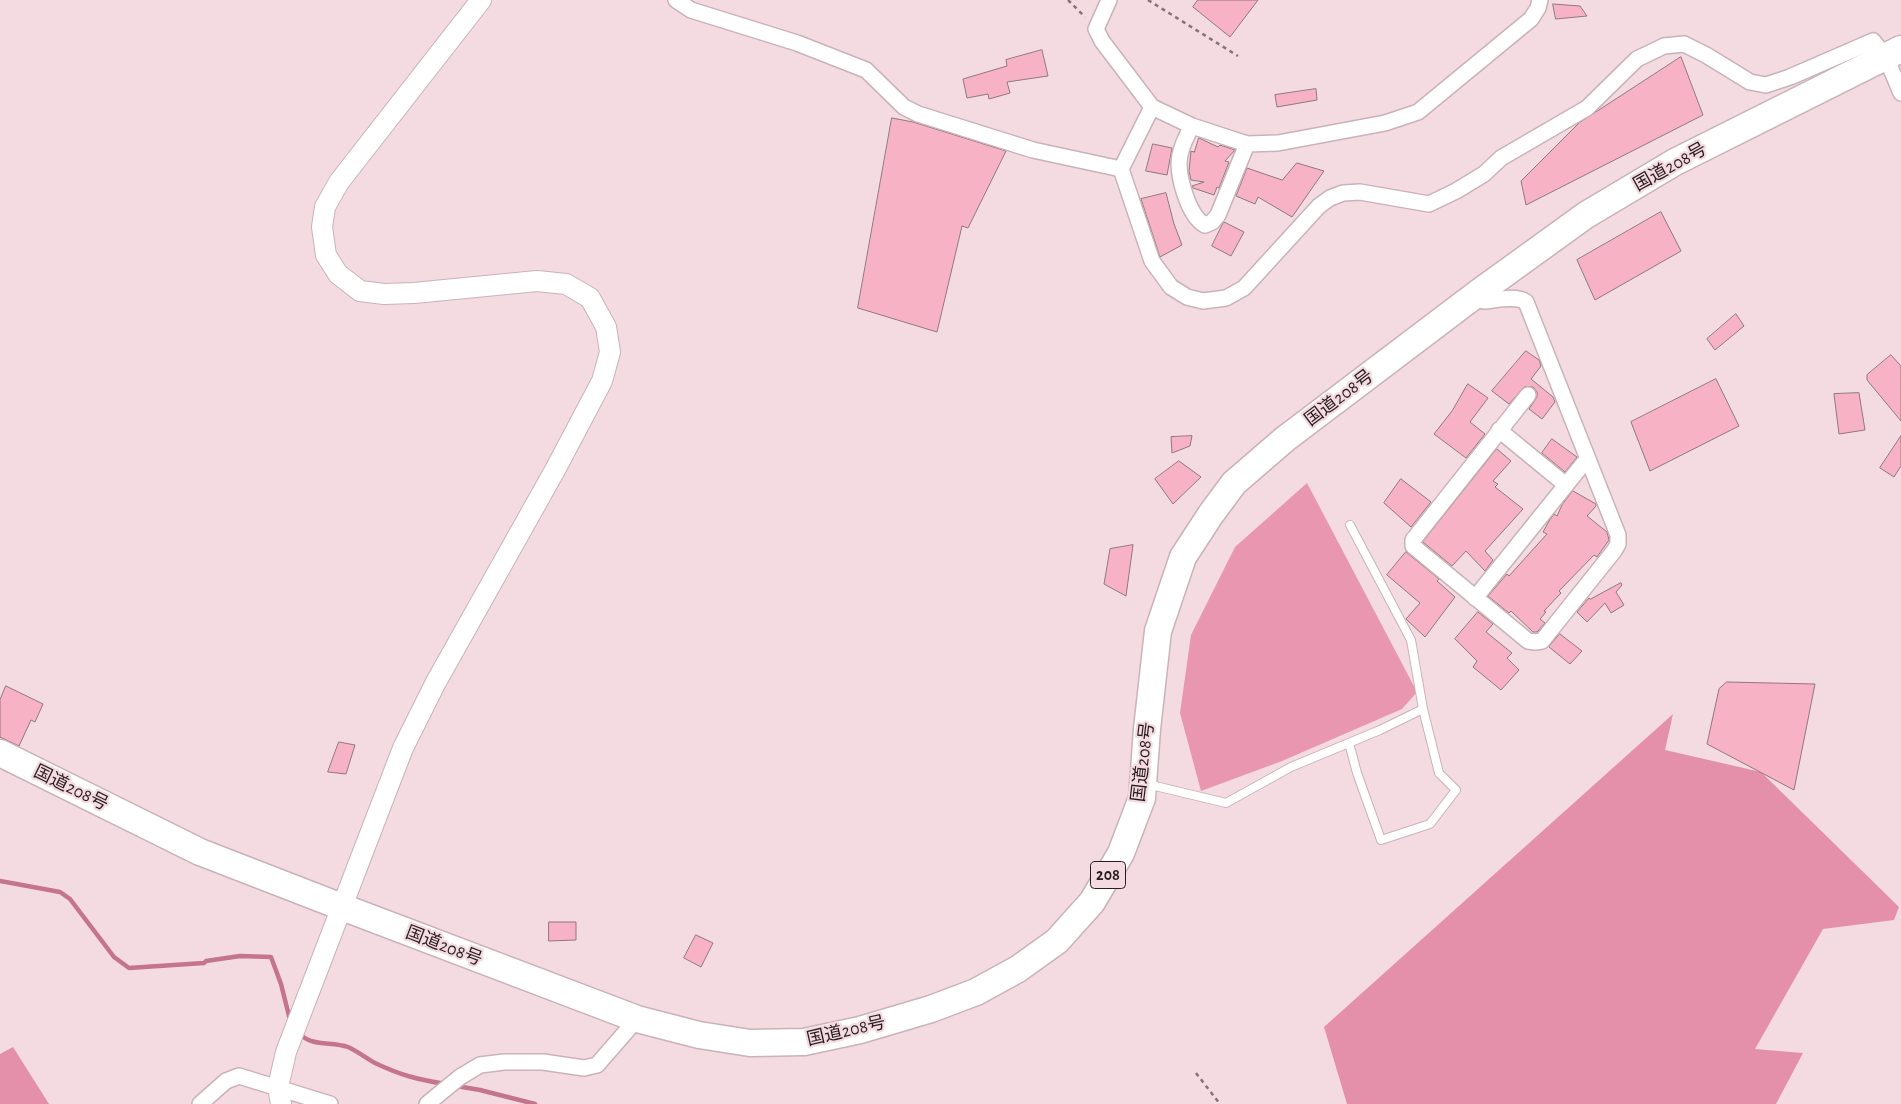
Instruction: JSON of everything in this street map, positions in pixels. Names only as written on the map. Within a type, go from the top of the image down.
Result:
[{"type":"highway","name":"国道208号","points":[[0,753],[200,852],[637,1018],[708,1037],[750,1042],[804,1042],[868,1027],[976,992],[1018,969],[1057,940],[1092,902],[1121,853],[1142,798],[1147,729],[1158,631],[1183,557],[1234,483],[1285,439],[1478,293],[1586,215],[1675,162],[1893,53]]},
{"type":"street","points":[[280,1096],[286,1052],[403,748],[436,682],[555,470],[598,389],[610,352],[606,327],[590,298],[566,284],[537,281],[414,293],[384,294],[360,291],[338,274],[326,255],[322,227],[325,207],[339,182],[481,0]]},
{"type":"street","points":[[676,0],[691,10],[797,43],[866,70],[904,107],[918,114],[1033,150],[1121,169]]},
{"type":"street","points":[[1109,0],[1096,29],[1102,41],[1152,107],[1192,126],[1247,144],[1278,143],[1385,123],[1418,112],[1531,19],[1538,8],[1540,0]]},
{"type":"street","points":[[1152,107],[1121,169],[1152,261],[1171,287],[1187,297],[1203,301],[1226,298],[1244,288],[1318,206],[1330,198],[1343,193],[1360,192],[1429,204],[1456,192],[1484,174],[1501,158],[1587,108],[1637,59],[1664,46],[1684,44],[1750,82],[1766,85],[1790,77],[1873,41],[1893,53],[1901,93]]},
{"type":"street","points":[[1192,126],[1180,155],[1179,170],[1188,202],[1198,222],[1204,225],[1212,222],[1218,215],[1247,144]]},
{"type":"street","points":[[1478,293],[1484,301],[1515,299],[1526,302],[1618,535],[1618,544],[1542,641],[1535,642],[1528,641],[1475,598],[1413,546],[1412,540],[1528,395]]},
{"type":"street","points":[[1499,430],[1566,485]]},
{"type":"street","points":[[1475,598],[1566,485],[1584,464],[1589,463]]},
{"type":"street","points":[[427,1104],[460,1077],[480,1065],[504,1062],[543,1062],[584,1068],[597,1065],[637,1018]]},
{"type":"street","points":[[200,1104],[226,1081],[239,1076],[280,1096],[330,1104]]},
{"type":"lane","points":[[1349,743],[1357,773],[1380,840],[1430,824],[1456,790],[1439,773],[1423,709],[1411,640],[1350,525]]},
{"type":"lane","points":[[1143,783],[1226,803],[1290,767],[1349,743],[1423,709]]},
{"type":"path","points":[[1068,0],[1096,29]]},
{"type":"path","points":[[1148,0],[1238,56]]},
{"type":"path","points":[[1196,1073],[1220,1104]]},
{"type":"shaded area","points":[[1307,483],[1417,692],[1402,709],[1282,761],[1201,791],[1180,713],[1191,635],[1235,547]]},
{"type":"shaded area","points":[[1673,714],[1665,750],[1761,772],[1899,907],[1894,920],[1823,929],[1755,1049],[1803,1053],[1776,1104],[1347,1104],[1324,1027]]},
{"type":"shaded area","points":[[13,1047],[49,1104],[0,1104],[0,1054]]},
{"type":"building","points":[[1198,0],[1258,0],[1230,37],[1193,7]]},
{"type":"building","points":[[1553,4],[1580,6],[1587,16],[1556,19]]},
{"type":"building","points":[[1042,50],[1048,76],[1007,82],[1010,93],[989,99],[988,94],[967,98],[963,79],[1007,66],[1006,60]]},
{"type":"building","points":[[1681,57],[1703,115],[1526,205],[1521,181],[1579,123]]},
{"type":"building","points":[[1316,89],[1317,100],[1277,107],[1275,95]]},
{"type":"building","points":[[892,118],[913,122],[1006,151],[968,228],[962,226],[937,332],[858,308]]},
{"type":"building","points":[[1199,138],[1218,147],[1220,145],[1235,150],[1225,161],[1229,162],[1219,188],[1217,187],[1214,195],[1192,186],[1204,182],[1191,180],[1189,171],[1191,151],[1194,152]]},
{"type":"building","points":[[1153,144],[1172,148],[1167,175],[1146,171]]},
{"type":"building","points":[[1297,163],[1324,171],[1292,217],[1258,197],[1255,204],[1236,196],[1247,168],[1282,180]]},
{"type":"building","points":[[1166,193],[1182,245],[1160,257],[1141,199]]},
{"type":"building","points":[[1661,212],[1681,251],[1595,300],[1577,260]]},
{"type":"building","points":[[1224,222],[1244,232],[1231,256],[1212,246]]},
{"type":"building","points":[[1736,314],[1744,326],[1715,350],[1707,339]]},
{"type":"building","points":[[1526,351],[1539,360],[1541,366],[1531,379],[1553,397],[1555,402],[1542,419],[1529,409],[1537,397],[1537,392],[1533,387],[1524,387],[1509,404],[1492,391]]},
{"type":"building","points":[[1891,355],[1901,366],[1901,421],[1867,380],[1867,375]]},
{"type":"building","points":[[1716,379],[1739,426],[1650,471],[1631,422]]},
{"type":"building","points":[[1468,384],[1488,398],[1470,422],[1485,434],[1466,458],[1434,434],[1452,411]]},
{"type":"building","points":[[1859,393],[1865,430],[1839,434],[1834,394]]},
{"type":"building","points":[[1192,436],[1190,446],[1172,453],[1171,437]]},
{"type":"building","points":[[1901,436],[1901,466],[1894,477],[1880,468]]},
{"type":"building","points":[[1552,439],[1577,457],[1565,472],[1542,453]]},
{"type":"building","points":[[1497,449],[1511,461],[1493,481],[1498,484],[1495,487],[1523,509],[1485,551],[1493,560],[1485,571],[1466,551],[1452,566],[1423,542]]},
{"type":"building","points":[[1179,461],[1201,477],[1173,504],[1155,479]]},
{"type":"building","points":[[1401,479],[1431,502],[1411,527],[1384,503]]},
{"type":"building","points":[[1573,491],[1596,504],[1587,516],[1607,532],[1609,540],[1597,557],[1594,555],[1559,591],[1561,593],[1544,611],[1546,612],[1540,619],[1545,623],[1537,632],[1533,632],[1511,611],[1509,613],[1488,596],[1547,534],[1543,532],[1549,521],[1554,514],[1557,516],[1562,505]]},
{"type":"building","points":[[1133,545],[1126,596],[1104,584],[1110,549]]},
{"type":"building","points":[[1406,552],[1439,579],[1437,581],[1455,597],[1425,637],[1406,619],[1420,603],[1387,575]]},
{"type":"building","points":[[1621,583],[1622,585],[1616,592],[1624,605],[1611,613],[1605,603],[1587,622],[1577,612],[1589,598]]},
{"type":"building","points":[[1478,612],[1493,624],[1486,632],[1512,653],[1507,658],[1519,670],[1501,690],[1473,667],[1477,661],[1455,639]]},
{"type":"building","points":[[1560,634],[1582,651],[1570,664],[1549,647]]},
{"type":"building","points":[[1727,682],[1815,684],[1794,790],[1707,744],[1719,689]]},
{"type":"building","points":[[6,686],[43,704],[35,722],[31,720],[19,746],[0,737],[0,700]]},
{"type":"building","points":[[339,742],[355,745],[346,774],[328,772]]},
{"type":"building","points":[[549,922],[576,922],[576,940],[549,941]]},
{"type":"building","points":[[696,935],[713,943],[701,967],[684,958]]},
{"type":"waterway","points":[[0,881],[60,892],[70,899],[114,957],[129,968],[204,963],[206,961],[240,956],[271,957],[281,984],[290,1020]]},
{"type":"waterway","points":[[300,1034],[310,1041],[348,1047],[375,1063],[401,1074],[446,1084]]},
{"type":"waterway","points":[[456,1086],[535,1104]]}]
